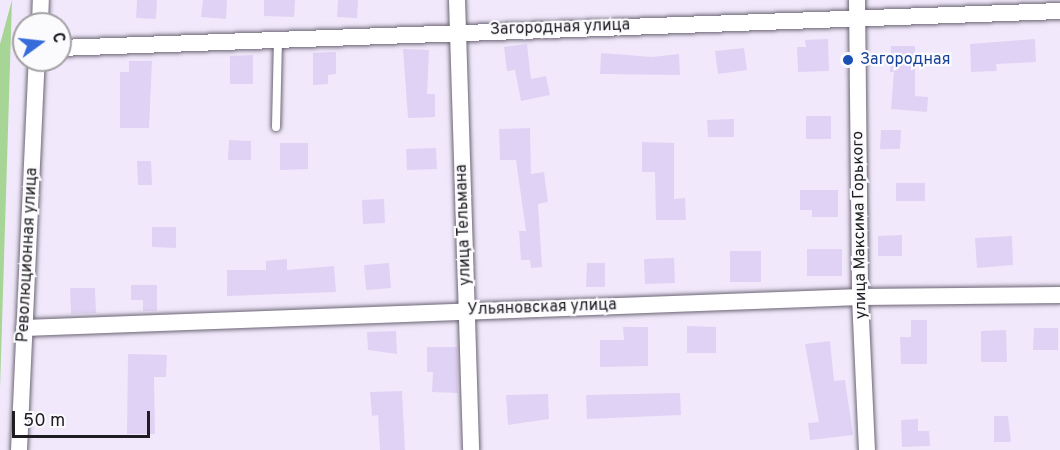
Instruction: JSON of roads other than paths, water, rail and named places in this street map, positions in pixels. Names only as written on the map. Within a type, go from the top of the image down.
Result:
[{"type":"street","name":"улица Тельмана","points":[[457,0],[471,450]]},
{"type":"street","name":"улица Максима Горького","points":[[857,0],[860,297],[867,450]]},
{"type":"street","name":"Загородная улица","points":[[72,48],[458,31],[1060,11]]},
{"type":"street","name":"Революционная улица","points":[[19,450],[36,72]]},
{"type":"street","name":"Ульяновская улица","points":[[24,328],[860,297],[1060,295]]},
{"type":"lane","points":[[276,127],[278,39]]},
{"type":"place","name":"Загородная","points":[[848,60]]}]
